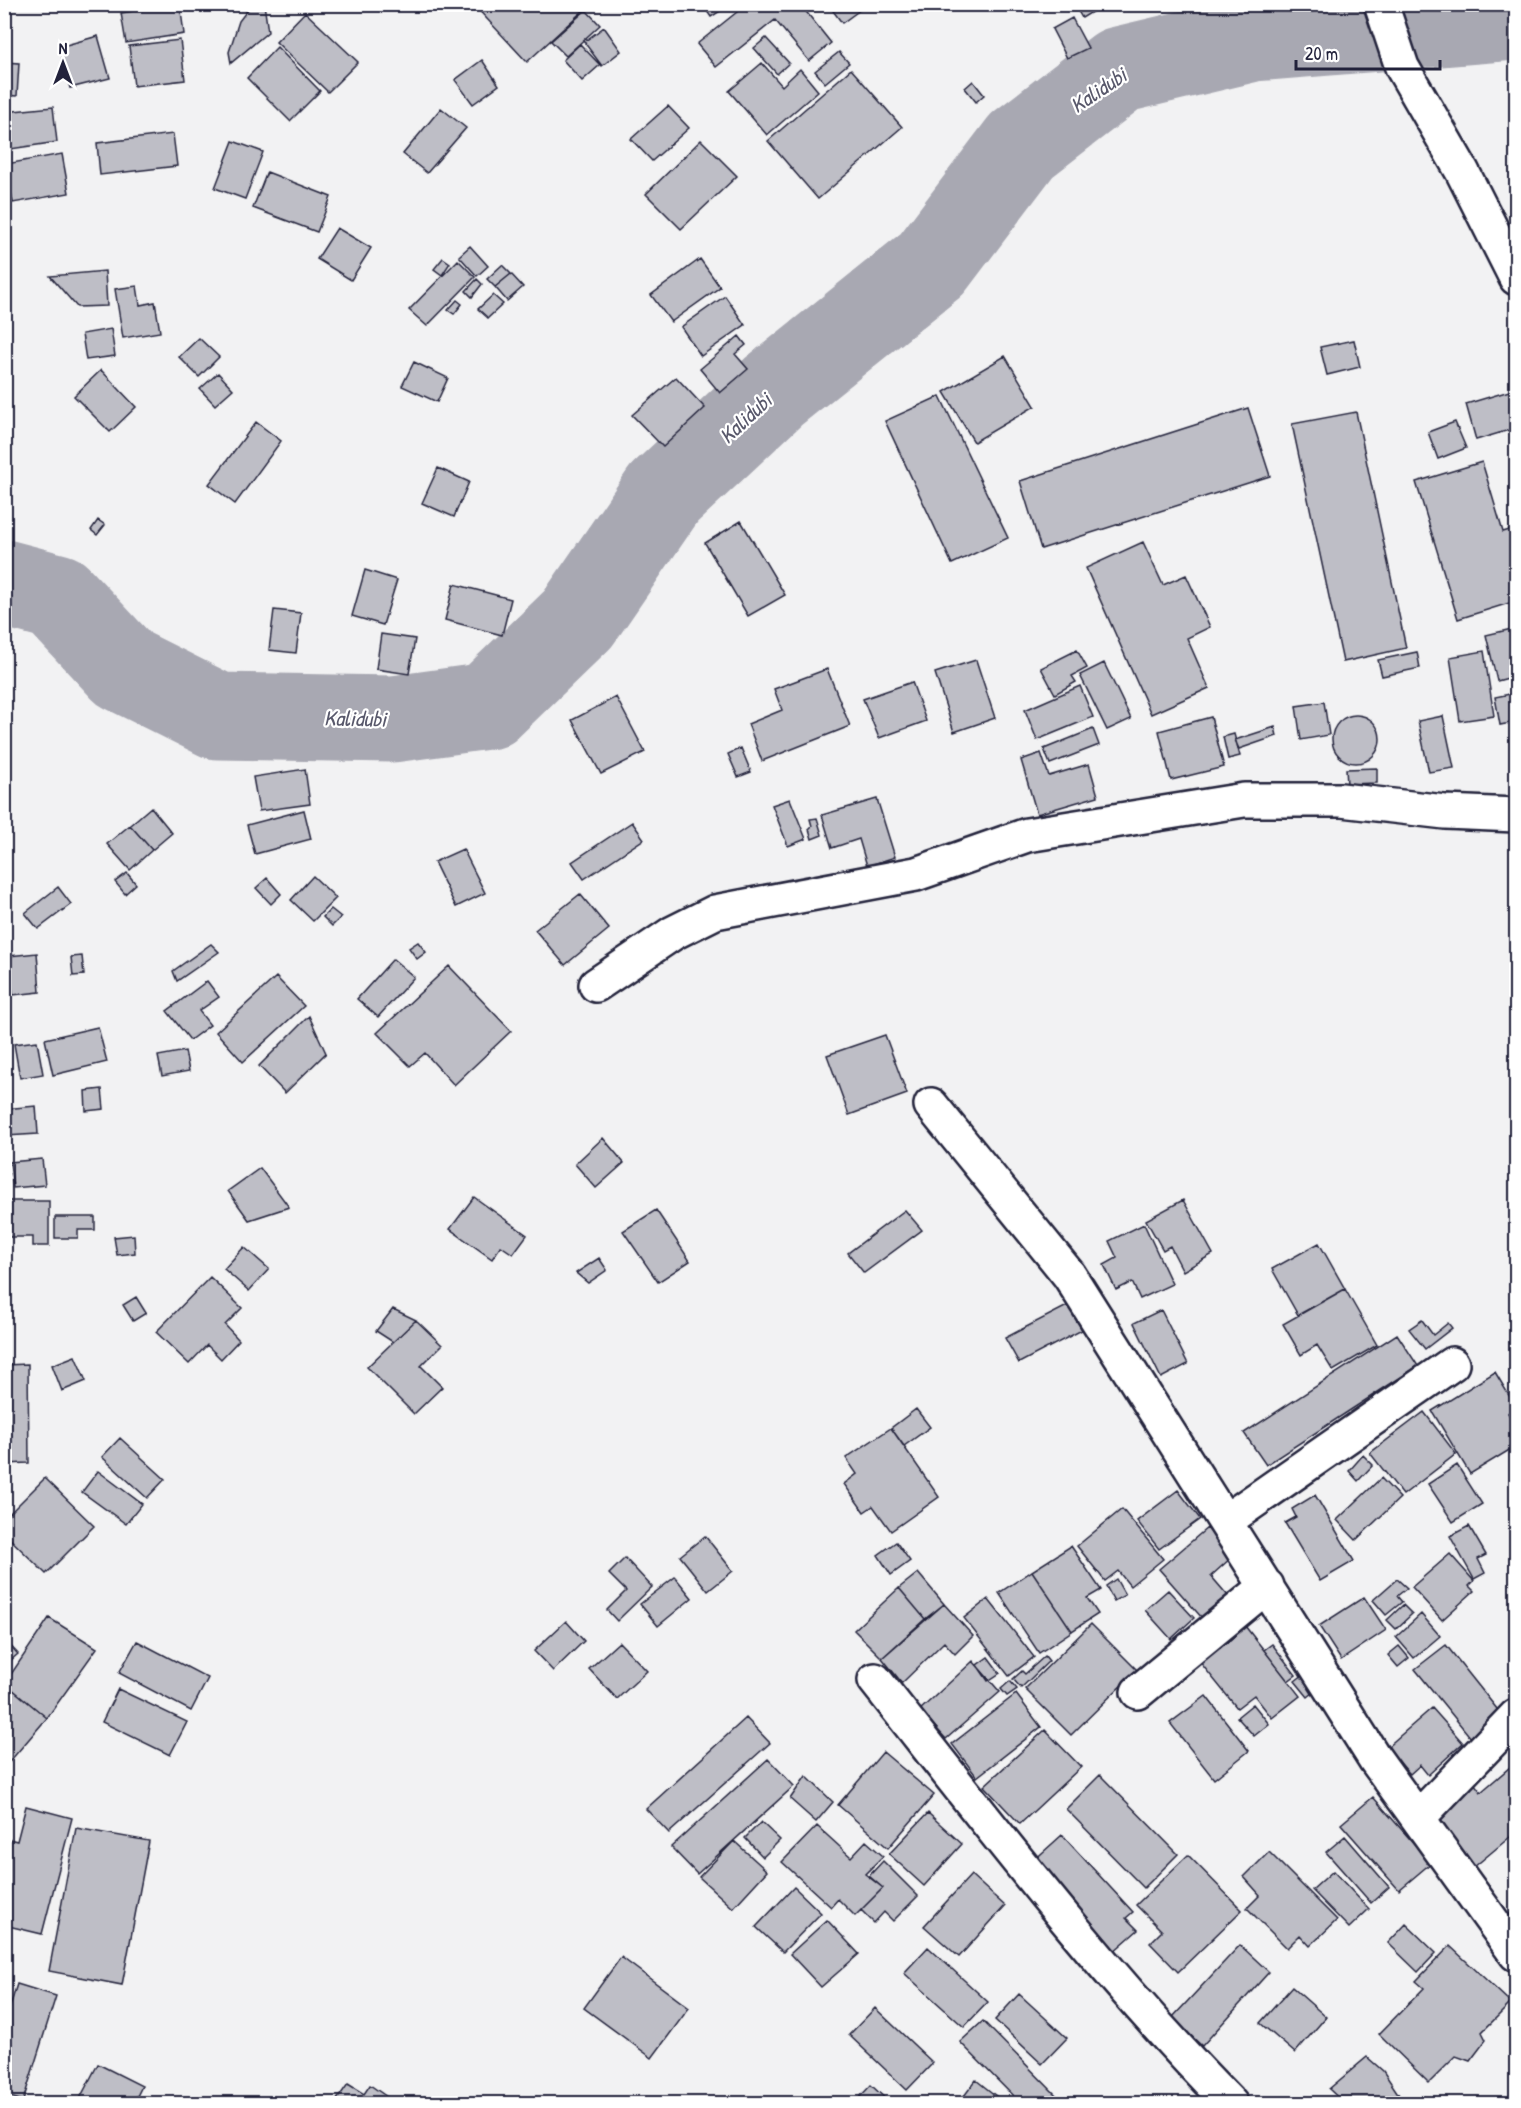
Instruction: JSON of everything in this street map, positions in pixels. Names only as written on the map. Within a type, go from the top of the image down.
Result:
[{"type":"street","points":[[1381,4],[1402,68],[1462,171],[1516,278]]},
{"type":"street","points":[[596,985],[673,933],[715,912],[915,874],[1027,835],[1244,800],[1341,800],[1445,812],[1516,815]]},
{"type":"street","points":[[931,1105],[1070,1275],[1227,1520],[1375,1759],[1516,1954]]},
{"type":"street","points":[[1227,1520],[1452,1364]]},
{"type":"street","points":[[1138,1692],[1267,1586]]},
{"type":"street","points":[[875,1680],[1061,1913],[1166,2037],[1231,2103]]},
{"type":"street","points":[[1418,1818],[1516,1716]]},
{"type":"building","points":[[180,4],[184,34],[126,43],[121,13]]},
{"type":"building","points":[[252,4],[264,4],[268,32],[231,63],[229,52],[239,21]]},
{"type":"building","points":[[473,4],[586,4],[588,6],[527,62]]},
{"type":"building","points":[[702,4],[731,4],[711,17]]},
{"type":"building","points":[[747,4],[800,4],[831,43],[809,61],[775,20],[716,67],[697,44]]},
{"type":"building","points":[[828,4],[868,4],[842,23]]},
{"type":"building","points":[[1074,4],[1105,4],[1082,18]]},
{"type":"building","points":[[586,10],[600,25],[566,56],[551,41]]},
{"type":"building","points":[[305,12],[358,62],[328,92],[276,42]]},
{"type":"building","points":[[1072,18],[1088,48],[1067,58],[1052,29]]},
{"type":"building","points":[[604,27],[621,51],[602,66],[584,42]]},
{"type":"building","points":[[98,36],[110,78],[70,88],[59,47]]},
{"type":"building","points":[[766,38],[789,63],[777,74],[754,48]]},
{"type":"building","points":[[180,40],[185,80],[134,86],[129,46]]},
{"type":"building","points":[[580,44],[600,65],[582,81],[563,60]]},
{"type":"building","points":[[277,47],[320,91],[290,121],[247,78]]},
{"type":"building","points":[[839,52],[849,63],[825,83],[815,71]]},
{"type":"building","points":[[482,60],[499,85],[473,104],[455,80]]},
{"type":"building","points":[[4,62],[19,63],[17,96],[4,95]]},
{"type":"building","points":[[762,63],[782,86],[800,69],[818,91],[767,135],[729,91]]},
{"type":"building","points":[[851,69],[902,127],[818,199],[768,141]]},
{"type":"building","points":[[973,81],[984,95],[976,102],[965,88]]},
{"type":"building","points":[[668,106],[689,128],[652,161],[631,139]]},
{"type":"building","points":[[53,107],[57,142],[4,150],[4,112]]},
{"type":"building","points":[[441,108],[466,128],[427,173],[403,154]]},
{"type":"building","points":[[173,134],[177,166],[100,175],[97,143]]},
{"type":"building","points":[[701,140],[737,176],[681,229],[646,194]]},
{"type":"building","points":[[233,141],[263,152],[245,199],[215,188]]},
{"type":"building","points":[[62,154],[69,193],[13,203],[6,164]]},
{"type":"building","points":[[267,172],[331,197],[317,232],[253,208]]},
{"type":"building","points":[[337,228],[371,248],[351,280],[317,259]]},
{"type":"building","points":[[470,246],[488,266],[477,276],[459,256]]},
{"type":"building","points":[[443,258],[450,263],[442,275],[434,269]]},
{"type":"building","points":[[700,259],[720,287],[671,322],[651,295]]},
{"type":"building","points":[[458,260],[475,277],[427,326],[409,310]]},
{"type":"building","points":[[502,265],[511,274],[495,287],[487,279]]},
{"type":"building","points":[[105,271],[107,306],[77,307],[50,276]]},
{"type":"building","points":[[511,274],[523,287],[507,301],[495,287]]},
{"type":"building","points":[[477,279],[482,284],[472,297],[466,291]]},
{"type":"building","points":[[137,286],[140,305],[155,302],[160,332],[123,338],[115,289]]},
{"type":"building","points":[[493,295],[503,304],[488,318],[478,309]]},
{"type":"building","points":[[725,296],[745,325],[701,356],[681,327]]},
{"type":"building","points":[[457,300],[462,304],[454,314],[448,310]]},
{"type":"building","points":[[111,329],[115,356],[86,360],[82,334]]},
{"type":"building","points":[[739,336],[746,345],[735,354],[748,369],[720,393],[700,369]]},
{"type":"building","points":[[199,338],[219,357],[199,377],[179,357]]},
{"type":"building","points":[[1354,340],[1360,367],[1327,375],[1320,347]]},
{"type":"building","points":[[1005,356],[1035,406],[974,442],[944,392]]},
{"type":"building","points":[[414,362],[448,378],[437,402],[402,386]]},
{"type":"building","points":[[101,370],[136,407],[110,432],[74,396]]},
{"type":"building","points":[[218,373],[233,389],[215,405],[200,389]]},
{"type":"building","points":[[676,377],[705,408],[663,447],[632,415]]},
{"type":"building","points":[[1516,389],[1516,428],[1476,440],[1466,404]]},
{"type":"building","points":[[940,396],[1008,538],[952,564],[885,421]]},
{"type":"building","points":[[1248,408],[1270,476],[1041,549],[1020,481]]},
{"type":"building","points":[[1356,412],[1406,648],[1343,662],[1292,424]]},
{"type":"building","points":[[256,422],[281,441],[235,504],[209,484]]},
{"type":"building","points":[[1455,422],[1466,448],[1438,459],[1428,432]]},
{"type":"building","points":[[1482,462],[1503,532],[1516,528],[1516,601],[1458,619],[1416,482]]},
{"type":"building","points":[[438,468],[469,482],[454,517],[422,503]]},
{"type":"building","points":[[98,520],[105,525],[97,535],[91,530]]},
{"type":"building","points":[[741,521],[785,595],[748,616],[705,543]]},
{"type":"building","points":[[1143,542],[1163,585],[1186,575],[1210,627],[1187,638],[1209,688],[1151,714],[1086,568]]},
{"type":"building","points":[[365,570],[397,580],[383,625],[352,616]]},
{"type":"building","points":[[454,584],[511,599],[502,635],[445,620]]},
{"type":"building","points":[[274,610],[301,613],[296,653],[269,650]]},
{"type":"building","points":[[1516,628],[1516,676],[1497,681],[1486,635]]},
{"type":"building","points":[[381,634],[415,639],[409,674],[376,669]]},
{"type":"building","points":[[1077,650],[1087,668],[1072,676],[1076,682],[1055,694],[1041,668]]},
{"type":"building","points":[[1484,651],[1494,716],[1460,721],[1450,657]]},
{"type":"building","points":[[1417,652],[1420,668],[1382,676],[1378,660]]},
{"type":"building","points":[[976,660],[995,718],[954,732],[935,673]]},
{"type":"building","points":[[1104,663],[1131,719],[1107,730],[1080,675]]},
{"type":"building","points":[[827,669],[850,726],[762,761],[748,724],[782,710],[774,689]]},
{"type":"building","points":[[912,682],[926,721],[879,738],[863,699]]},
{"type":"building","points":[[1080,686],[1093,717],[1037,740],[1025,710]]},
{"type":"building","points":[[1515,693],[1516,722],[1500,725],[1495,697]]},
{"type":"building","points":[[616,697],[645,752],[601,774],[572,720]]},
{"type":"building","points":[[1324,702],[1329,735],[1301,740],[1296,706]]},
{"type":"building","points":[[1351,715],[1361,715],[1373,722],[1380,734],[1380,744],[1373,756],[1361,763],[1351,763],[1336,752],[1332,744],[1332,734],[1343,719]]},
{"type":"building","points":[[1443,716],[1454,768],[1429,772],[1418,721]]},
{"type":"building","points":[[1211,717],[1224,767],[1171,780],[1159,731]]},
{"type":"building","points":[[1275,727],[1277,736],[1239,749],[1235,740]]},
{"type":"building","points":[[1093,729],[1099,745],[1050,764],[1044,749]]},
{"type":"building","points":[[1234,734],[1240,756],[1228,759],[1223,737]]},
{"type":"building","points":[[741,748],[751,772],[738,777],[728,754]]},
{"type":"building","points":[[1041,753],[1049,776],[1089,764],[1098,796],[1037,814],[1021,760]]},
{"type":"building","points":[[1377,768],[1377,783],[1347,784],[1346,769]]},
{"type":"building","points":[[305,769],[310,804],[259,811],[253,777]]},
{"type":"building","points":[[790,799],[806,839],[788,846],[772,805]]},
{"type":"building","points":[[877,799],[895,857],[867,866],[859,839],[832,848],[822,815]]},
{"type":"building","points":[[151,807],[172,833],[152,850],[130,825]]},
{"type":"building","points":[[304,810],[311,839],[255,854],[247,825]]},
{"type":"building","points":[[817,818],[822,835],[812,839],[809,829],[812,826],[810,819]]},
{"type":"building","points":[[632,822],[644,839],[584,879],[572,862]]},
{"type":"building","points":[[130,825],[152,850],[130,870],[107,844]]},
{"type":"building","points":[[463,849],[485,893],[456,907],[434,862]]},
{"type":"building","points":[[127,873],[136,884],[125,894],[115,882]]},
{"type":"building","points":[[313,876],[336,898],[313,921],[291,900]]},
{"type":"building","points":[[267,878],[281,894],[271,904],[256,888]]},
{"type":"building","points":[[58,887],[71,904],[38,929],[25,913]]},
{"type":"building","points":[[580,894],[609,929],[565,965],[535,930]]},
{"type":"building","points":[[331,909],[341,917],[332,926],[323,917]]},
{"type":"building","points":[[418,942],[426,952],[417,959],[409,948]]},
{"type":"building","points":[[211,944],[219,952],[177,981],[173,971]]},
{"type":"building","points":[[37,953],[40,992],[13,995],[9,956]]},
{"type":"building","points":[[82,956],[84,975],[73,976],[71,957]]},
{"type":"building","points":[[393,959],[414,977],[378,1017],[357,999]]},
{"type":"building","points":[[449,966],[511,1031],[454,1085],[425,1053],[410,1066],[377,1033]]},
{"type":"building","points":[[276,977],[304,1006],[243,1062],[216,1032]]},
{"type":"building","points":[[207,981],[219,997],[199,1011],[210,1025],[190,1040],[167,1011]]},
{"type":"building","points":[[309,1016],[326,1053],[285,1093],[259,1066]]},
{"type":"building","points":[[98,1027],[107,1062],[53,1075],[45,1039]]},
{"type":"building","points":[[885,1035],[907,1094],[849,1115],[827,1055]]},
{"type":"building","points":[[37,1041],[43,1074],[20,1078],[14,1044]]},
{"type":"building","points":[[185,1051],[189,1071],[162,1076],[158,1056]]},
{"type":"building","points":[[102,1089],[104,1109],[86,1111],[85,1091]]},
{"type":"building","points":[[36,1106],[38,1134],[6,1136],[4,1109]]},
{"type":"building","points":[[603,1138],[624,1163],[596,1188],[575,1164]]},
{"type":"building","points":[[42,1159],[45,1185],[13,1188],[10,1162]]},
{"type":"building","points":[[260,1168],[289,1207],[249,1220],[228,1191]]},
{"type":"building","points":[[474,1197],[527,1235],[513,1254],[501,1246],[492,1259],[450,1229]]},
{"type":"building","points":[[1183,1200],[1213,1254],[1183,1271],[1170,1246],[1163,1250],[1146,1220]]},
{"type":"building","points":[[9,1201],[49,1201],[49,1246],[33,1246],[33,1237],[9,1237]]},
{"type":"building","points":[[656,1210],[690,1261],[658,1282],[623,1231]]},
{"type":"building","points":[[905,1210],[922,1230],[864,1273],[848,1253]]},
{"type":"building","points":[[55,1217],[95,1217],[95,1230],[78,1230],[78,1238],[55,1238]]},
{"type":"building","points":[[1144,1224],[1172,1284],[1140,1299],[1132,1282],[1116,1290],[1104,1265],[1117,1258],[1109,1241]]},
{"type":"building","points":[[134,1235],[135,1253],[117,1255],[114,1237]]},
{"type":"building","points":[[1319,1243],[1345,1289],[1298,1315],[1272,1269]]},
{"type":"building","points":[[244,1247],[269,1269],[249,1291],[224,1269]]},
{"type":"building","points":[[599,1258],[607,1270],[588,1283],[576,1273]]},
{"type":"building","points":[[210,1277],[242,1308],[225,1325],[239,1340],[221,1359],[207,1345],[189,1364],[156,1332]]},
{"type":"building","points":[[1345,1289],[1377,1345],[1333,1371],[1317,1345],[1301,1355],[1283,1324]]},
{"type":"building","points":[[136,1297],[146,1313],[133,1321],[123,1305]]},
{"type":"building","points":[[1069,1305],[1082,1330],[1019,1363],[1005,1338]]},
{"type":"building","points":[[393,1309],[416,1320],[393,1342],[376,1331]]},
{"type":"building","points":[[1161,1310],[1188,1364],[1161,1378],[1134,1323]]},
{"type":"building","points":[[416,1320],[442,1345],[421,1366],[442,1387],[414,1414],[367,1367]]},
{"type":"building","points":[[1422,1320],[1433,1335],[1448,1323],[1452,1328],[1425,1349],[1409,1329]]},
{"type":"building","points":[[1397,1334],[1418,1366],[1266,1465],[1244,1433]]},
{"type":"building","points":[[75,1356],[86,1381],[62,1391],[52,1365]]},
{"type":"building","points":[[28,1364],[29,1463],[4,1464],[4,1365]]},
{"type":"building","points":[[1495,1372],[1516,1407],[1508,1413],[1516,1426],[1516,1446],[1470,1474],[1432,1411]]},
{"type":"building","points":[[916,1409],[930,1427],[904,1446],[891,1428]]},
{"type":"building","points":[[1424,1412],[1456,1454],[1403,1495],[1370,1453]]},
{"type":"building","points":[[891,1428],[939,1497],[891,1531],[873,1506],[864,1512],[844,1484],[857,1474],[846,1458]]},
{"type":"building","points":[[120,1438],[165,1479],[147,1498],[102,1457]]},
{"type":"building","points":[[1363,1455],[1373,1465],[1358,1481],[1349,1471]]},
{"type":"building","points":[[1457,1465],[1482,1504],[1453,1522],[1428,1484]]},
{"type":"building","points":[[98,1471],[142,1504],[126,1524],[82,1492]]},
{"type":"building","points":[[45,1478],[94,1526],[46,1574],[4,1533],[4,1519]]},
{"type":"building","points":[[1381,1478],[1400,1498],[1356,1540],[1337,1520]]},
{"type":"building","points":[[1178,1490],[1200,1519],[1159,1549],[1137,1521]]},
{"type":"building","points":[[1315,1495],[1354,1561],[1320,1581],[1285,1523],[1296,1517],[1292,1509]]},
{"type":"building","points":[[1122,1509],[1163,1559],[1130,1586],[1118,1571],[1105,1581],[1077,1546]]},
{"type":"building","points":[[1469,1526],[1486,1555],[1478,1559],[1485,1573],[1474,1579],[1450,1536]]},
{"type":"building","points":[[1207,1528],[1232,1557],[1211,1576],[1229,1597],[1203,1619],[1159,1569]]},
{"type":"building","points":[[705,1536],[733,1571],[708,1591],[680,1556]]},
{"type":"building","points":[[896,1542],[910,1561],[891,1575],[878,1555]]},
{"type":"building","points":[[1071,1546],[1101,1590],[1087,1598],[1098,1614],[1072,1631],[1032,1571]]},
{"type":"building","points":[[1450,1554],[1474,1581],[1469,1586],[1474,1591],[1442,1620],[1412,1587]]},
{"type":"building","points":[[625,1558],[652,1587],[617,1621],[607,1610],[626,1591],[609,1574]]},
{"type":"building","points":[[1032,1571],[1072,1631],[1039,1653],[999,1593]]},
{"type":"building","points":[[918,1573],[944,1604],[925,1619],[899,1588]]},
{"type":"building","points":[[675,1577],[692,1598],[658,1626],[640,1604]]},
{"type":"building","points":[[1116,1579],[1125,1595],[1114,1601],[1106,1586]]},
{"type":"building","points":[[1397,1579],[1407,1588],[1397,1596],[1402,1602],[1386,1615],[1373,1600]]},
{"type":"building","points":[[899,1588],[925,1619],[882,1658],[854,1630]]},
{"type":"building","points":[[1168,1590],[1194,1618],[1171,1639],[1145,1610]]},
{"type":"building","points":[[1364,1597],[1386,1630],[1341,1660],[1319,1626]]},
{"type":"building","points":[[988,1599],[1034,1657],[1009,1676],[964,1618]]},
{"type":"building","points":[[944,1604],[973,1636],[955,1654],[944,1642],[902,1683],[882,1658]]},
{"type":"building","points":[[1403,1605],[1412,1614],[1396,1629],[1387,1620]]},
{"type":"building","points":[[1421,1614],[1440,1636],[1414,1658],[1396,1637]]},
{"type":"building","points":[[49,1618],[97,1648],[47,1718],[5,1683]]},
{"type":"building","points":[[566,1621],[584,1641],[553,1671],[534,1651]]},
{"type":"building","points":[[1091,1624],[1137,1670],[1071,1735],[1025,1689]]},
{"type":"building","points":[[1245,1626],[1300,1696],[1272,1718],[1254,1695],[1237,1708],[1199,1661]]},
{"type":"building","points":[[4,1639],[18,1654],[4,1666]]},
{"type":"building","points":[[137,1641],[208,1678],[191,1711],[119,1673]]},
{"type":"building","points":[[619,1642],[647,1671],[617,1699],[589,1669]]},
{"type":"building","points":[[1272,1644],[1296,1675],[1288,1681],[1264,1650]]},
{"type":"building","points":[[1446,1645],[1501,1714],[1471,1738],[1415,1669]]},
{"type":"building","points":[[1399,1646],[1409,1658],[1398,1667],[1388,1655]]},
{"type":"building","points":[[1045,1656],[1049,1661],[1021,1688],[1013,1679],[1022,1671],[1025,1674]]},
{"type":"building","points":[[988,1657],[1000,1673],[988,1681],[977,1665]]},
{"type":"building","points":[[973,1661],[1000,1692],[946,1739],[920,1710]]},
{"type":"building","points":[[1308,1671],[1320,1687],[1308,1697],[1295,1681]]},
{"type":"building","points":[[1010,1681],[1017,1689],[1007,1696],[1001,1689]]},
{"type":"building","points":[[5,1683],[47,1718],[5,1767],[4,1766]]},
{"type":"building","points":[[118,1689],[187,1722],[170,1755],[102,1722]]},
{"type":"building","points":[[1016,1694],[1041,1727],[977,1777],[952,1744]]},
{"type":"building","points":[[1206,1696],[1249,1751],[1214,1779],[1170,1723]]},
{"type":"building","points":[[1253,1704],[1269,1724],[1254,1736],[1237,1717]]},
{"type":"building","points":[[1432,1708],[1463,1743],[1428,1775],[1420,1765],[1410,1774],[1386,1748]]},
{"type":"building","points":[[746,1718],[770,1743],[669,1833],[646,1809]]},
{"type":"building","points":[[1045,1730],[1081,1767],[1020,1824],[984,1786]]},
{"type":"building","points":[[883,1752],[934,1795],[888,1848],[838,1805]]},
{"type":"building","points":[[768,1759],[794,1786],[697,1874],[671,1847]]},
{"type":"building","points":[[1516,1762],[1516,1832],[1474,1867],[1433,1818],[1474,1783],[1481,1792]]},
{"type":"building","points":[[1100,1775],[1178,1854],[1144,1888],[1066,1809]]},
{"type":"building","points":[[806,1776],[833,1802],[816,1822],[790,1799]]},
{"type":"building","points":[[1373,1797],[1431,1863],[1399,1890],[1341,1824]]},
{"type":"building","points":[[26,1806],[72,1818],[42,1934],[4,1925],[4,1856],[9,1839],[17,1841]]},
{"type":"building","points":[[928,1813],[962,1844],[924,1886],[889,1854]]},
{"type":"building","points":[[761,1822],[780,1840],[763,1857],[745,1838]]},
{"type":"building","points":[[817,1826],[851,1857],[866,1841],[883,1856],[865,1874],[883,1888],[855,1916],[838,1899],[831,1907],[782,1862]]},
{"type":"building","points":[[76,1828],[149,1841],[122,1985],[49,1971]]},
{"type":"building","points":[[1062,1835],[1133,1912],[1126,1918],[1138,1930],[1113,1952],[1032,1862]]},
{"type":"building","points":[[1345,1836],[1389,1887],[1371,1903],[1326,1852]]},
{"type":"building","points":[[734,1841],[767,1871],[733,1908],[699,1877]]},
{"type":"building","points":[[1269,1852],[1337,1920],[1310,1946],[1300,1935],[1287,1948],[1247,1908],[1260,1895],[1244,1877]]},
{"type":"building","points":[[1188,1855],[1242,1910],[1178,1972],[1150,1943],[1162,1931],[1136,1905]]},
{"type":"building","points":[[883,1861],[918,1896],[893,1921],[884,1912],[874,1923],[861,1910],[883,1888],[869,1876]]},
{"type":"building","points":[[1333,1871],[1369,1909],[1349,1928],[1312,1890]]},
{"type":"building","points":[[971,1875],[1005,1906],[959,1957],[924,1926]]},
{"type":"building","points":[[794,1887],[821,1913],[783,1952],[756,1927]]},
{"type":"building","points":[[827,1920],[859,1954],[821,1987],[790,1954]]},
{"type":"building","points":[[1406,1924],[1436,1953],[1418,1972],[1388,1943]]},
{"type":"building","points":[[1240,1945],[1269,1972],[1202,2046],[1172,2018]]},
{"type":"building","points":[[1450,1946],[1511,2003],[1482,2032],[1486,2040],[1470,2061],[1456,2056],[1429,2083],[1379,2034],[1424,1988],[1416,1981]]},
{"type":"building","points":[[928,1947],[988,2002],[964,2027],[904,1973]]},
{"type":"building","points":[[621,1957],[689,2008],[652,2058],[584,2008]]},
{"type":"building","points":[[17,1984],[56,1996],[23,2101],[4,2095],[4,2026]]},
{"type":"building","points":[[1292,1987],[1326,2017],[1295,2053],[1260,2023]]},
{"type":"building","points":[[1019,1994],[1067,2038],[1042,2064],[995,2020]]},
{"type":"building","points":[[875,2008],[933,2063],[907,2090],[849,2035]]},
{"type":"building","points":[[983,2021],[1059,2098],[1053,2104],[1021,2104],[960,2042]]},
{"type":"building","points":[[1367,2057],[1383,2071],[1405,2104],[1345,2104],[1329,2089]]},
{"type":"building","points":[[98,2064],[142,2086],[133,2104],[77,2104]]},
{"type":"building","points":[[976,2080],[1006,2104],[958,2104]]},
{"type":"building","points":[[348,2084],[364,2094],[370,2085],[397,2104],[334,2104]]},
{"type":"building","points":[[871,2085],[891,2104],[860,2104],[857,2100]]},
{"type":"waterway","name":"Kalidubi","points":[[4,583],[57,597],[124,669],[218,716],[393,719],[488,706],[578,619],[664,494],[774,391],[932,264],[1022,145],[1119,70],[1254,38],[1516,17]]}]
